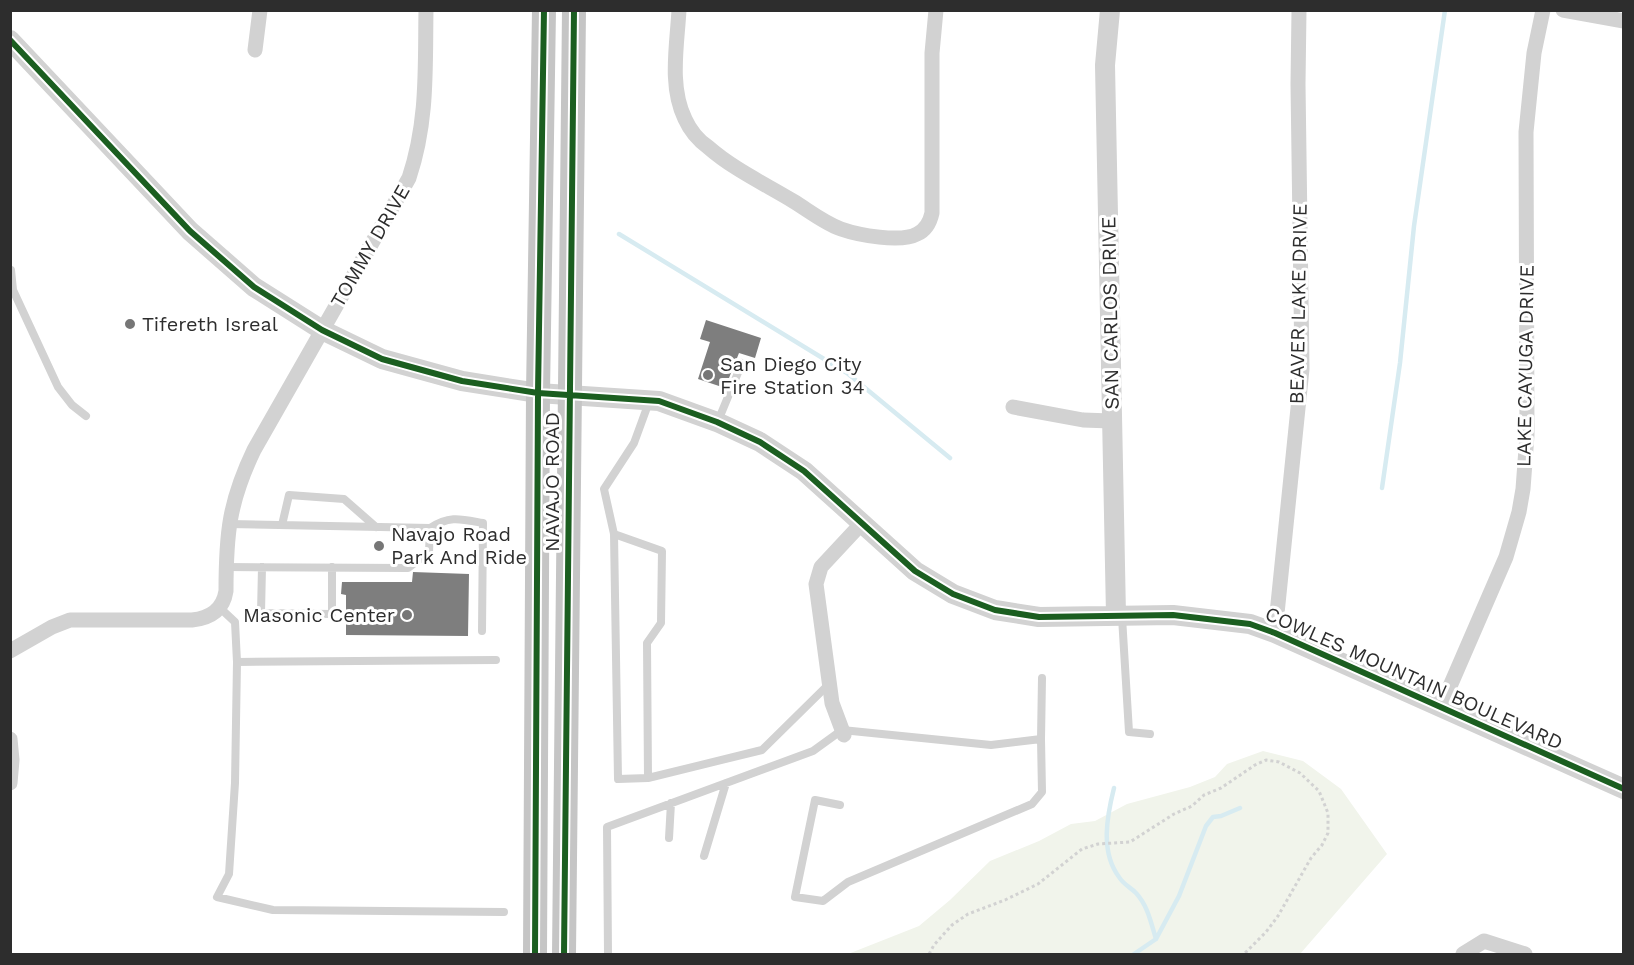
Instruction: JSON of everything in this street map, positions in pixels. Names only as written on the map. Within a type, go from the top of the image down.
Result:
[{"type":"main road","name":"NAVAJO ROAD","points":[[535,954],[538,393],[544,10]]},
{"type":"main road","name":"NAVAJO ROAD","points":[[564,954],[574,10]]},
{"type":"street","points":[[255,51],[260,10]]},
{"type":"street","name":"TOMMY DRIVE","points":[[220,608],[225,599],[229,524],[239,483],[322,330],[409,178],[424,111],[426,10]]},
{"type":"street","points":[[679,10],[675,83],[677,96],[685,120],[700,141],[719,156],[840,228],[866,235],[900,238],[916,235],[922,231],[931,219],[932,213],[932,53],[936,10]]},
{"type":"street","name":"SAN CARLOS DRIVE","points":[[1110,10],[1105,65],[1112,422],[1119,615]]},
{"type":"street","name":"BEAVER LAKE DRIVE","points":[[1275,633],[1302,369],[1299,10]]},
{"type":"street","name":"LAKE CAYUGA DRIVE","points":[[1441,707],[1506,557],[1514,535],[1523,489],[1527,435],[1526,132],[1534,53],[1544,10]]},
{"type":"street","points":[[1563,10],[1623,21]]},
{"type":"street","name":"COWLES MOUNTAIN BOULEVARD","points":[[10,40],[190,231],[255,287],[322,330],[382,359],[462,381],[538,393],[659,401],[717,422],[760,442],[782,456],[804,471],[915,571],[943,589],[974,603],[995,610],[1039,617],[1173,615],[1250,624],[1275,633],[1623,789]]},
{"type":"street","points":[[1013,407],[1083,420],[1112,422]]},
{"type":"street","points":[[843,732],[832,703],[816,584],[821,567],[862,523]]},
{"type":"street","points":[[10,651],[52,627],[70,620],[192,620],[203,619],[220,608]]},
{"type":"street","points":[[10,739],[12,760],[10,783]]},
{"type":"street","points":[[1463,954],[1484,941],[1525,954]]},
{"type":"lane","points":[[11,270],[13,290],[58,387],[72,405],[86,416]]},
{"type":"lane","points":[[717,422],[742,363]]},
{"type":"lane","points":[[650,400],[634,443],[604,489],[614,534],[618,778],[648,778],[762,750],[830,684]]},
{"type":"lane","points":[[282,525],[289,495],[344,499],[376,527]]},
{"type":"lane","points":[[229,524],[430,528],[442,520],[451,518],[483,523],[482,631]]},
{"type":"lane","points":[[226,567],[408,568],[429,552],[430,528]]},
{"type":"lane","points":[[614,534],[662,551],[661,623],[647,643],[648,778]]},
{"type":"lane","points":[[262,567],[261,613],[332,614],[333,567]]},
{"type":"lane","points":[[220,608],[235,622],[237,662],[235,783],[230,874],[217,897],[273,910],[504,912]]},
{"type":"lane","points":[[1119,615],[1129,732],[1150,734]]},
{"type":"lane","points":[[237,662],[496,660]]},
{"type":"lane","points":[[840,805],[815,800],[795,897],[823,901],[848,882],[1032,804],[1042,792],[1042,678]]},
{"type":"lane","points":[[608,954],[607,827],[813,751],[843,732],[991,745],[1041,739]]},
{"type":"lane","points":[[704,856],[726,783]]},
{"type":"lane","points":[[669,838],[671,804]]},
{"type":"path","points":[[929,954],[952,925],[968,914],[1038,884],[1082,849],[1098,844],[1130,842],[1174,814],[1192,806],[1204,795],[1221,788],[1243,772],[1266,760],[1280,762],[1312,782],[1319,791],[1326,806],[1328,832],[1278,916],[1244,954]]},
{"type":"shaded area","points":[[1263,751],[1303,761],[1341,789],[1387,854],[1300,954],[848,954],[919,926],[990,861],[1039,841],[1071,824],[1095,821],[1127,804],[1190,787],[1215,777],[1227,764]]},
{"type":"building","points":[[706,320],[761,338],[755,358],[739,353],[725,388],[698,379],[710,342],[700,339]]},
{"type":"building","name":"Masonic Center","points":[[413,572],[469,574],[468,636],[346,635],[346,595],[341,594],[342,582],[412,582]]},
{"type":"waterway","points":[[1382,488],[1400,363],[1414,226],[1445,10]]},
{"type":"waterway","points":[[619,234],[847,373],[950,458]]},
{"type":"waterway","points":[[1114,788],[1107,822],[1109,856],[1121,879],[1143,903],[1156,939]]},
{"type":"waterway","points":[[1134,954],[1156,939],[1179,896],[1206,826],[1213,817],[1240,808]]},
{"type":"cycle path","points":[[535,954],[538,393],[544,10]]},
{"type":"cycle path","points":[[564,954],[574,10]]},
{"type":"cycle path","points":[[10,40],[190,231],[254,287],[322,330],[382,359],[462,381],[538,393],[659,401],[717,422],[760,442],[804,471],[915,571],[953,594],[995,610],[1039,617],[1173,615],[1250,624],[1275,633],[1624,789]]},
{"type":"place","name":"Tifereth Isreal","points":[[130,324]]},
{"type":"place","name":"San Diego City Fire Station 34","points":[[708,375]]},
{"type":"place","name":"Navajo Road Park And Ride","points":[[379,546]]},
{"type":"place","name":"Masonic Center","points":[[407,615]]}]
